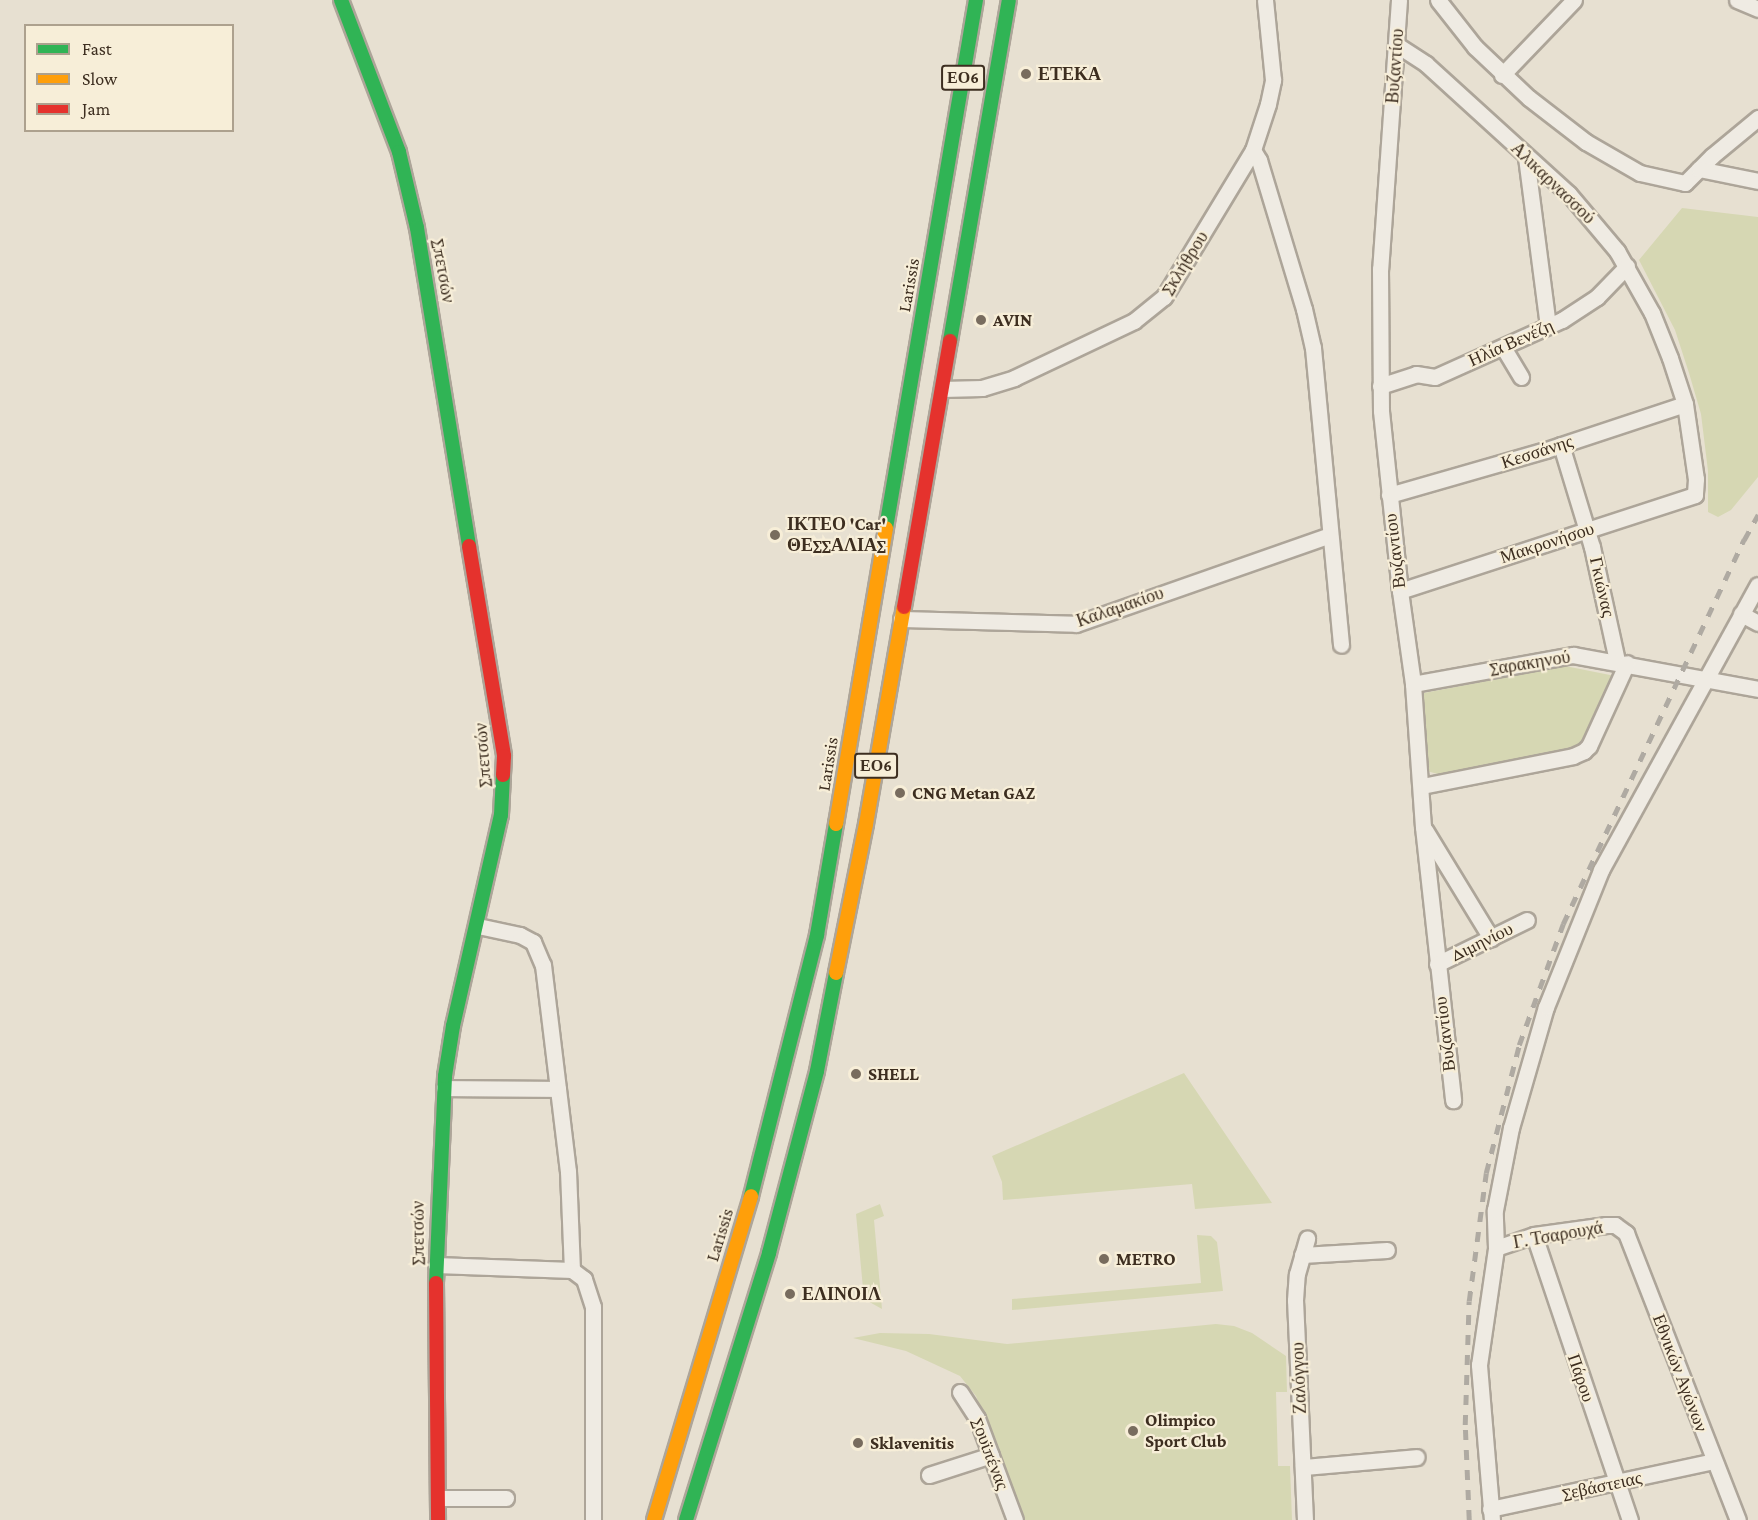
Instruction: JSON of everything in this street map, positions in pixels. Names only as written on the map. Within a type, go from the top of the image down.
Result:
[{"type":"main road","name":"Σπετσών","points":[[341,0],[399,152],[417,228],[501,734],[505,775],[502,809],[478,926],[453,1026],[444,1088],[437,1186],[438,1520]]},
{"type":"main road","name":"Larissis","points":[[654,1520],[764,1152],[817,935],[976,0]]},
{"type":"main road","name":"ΕΟ6","points":[[686,1520],[772,1242],[817,1071],[866,825],[1009,0]]},
{"type":"street","name":"Σκλήθρου","points":[[942,389],[982,388],[1014,378],[1148,312],[1164,297],[1253,150],[1268,104],[1272,80],[1265,0]]},
{"type":"street","name":"Βυζαντίου","points":[[1399,0],[1380,269],[1380,386],[1389,495],[1413,684],[1422,786],[1423,827],[1453,1100]]},
{"type":"street","points":[[1438,0],[1475,47],[1502,75],[1560,123],[1603,154],[1640,173],[1685,183],[1758,118]]},
{"type":"street","points":[[1502,75],[1574,0]]},
{"type":"street","points":[[1737,0],[1758,9]]},
{"type":"street","name":"Αλικαρνασσού","points":[[1396,45],[1426,64],[1581,206],[1626,266],[1661,333],[1685,404],[1694,459],[1695,495]]},
{"type":"street","points":[[1253,150],[1259,160],[1309,331],[1316,370],[1341,645]]},
{"type":"street","points":[[1526,157],[1548,326]]},
{"type":"street","points":[[1699,169],[1758,181]]},
{"type":"street","name":"Ηλία Βενέζη","points":[[1380,386],[1416,374],[1435,377],[1548,326],[1587,305],[1626,266]]},
{"type":"street","points":[[1503,347],[1521,376]]},
{"type":"street","name":"Κεσσάνης","points":[[1389,495],[1561,445],[1685,404]]},
{"type":"street","name":"Γκιώνας","points":[[1561,445],[1588,530],[1622,662]]},
{"type":"street","name":"Μακρονήσου","points":[[1400,591],[1695,495]]},
{"type":"street","name":"Καλαμακίου","points":[[901,619],[1076,624],[1330,535]]},
{"type":"street","points":[[1491,1514],[1479,1365],[1496,1248],[1495,1210],[1511,1128],[1546,1007],[1600,870],[1709,678],[1758,585]]},
{"type":"street","points":[[1741,614],[1758,623]]},
{"type":"street","name":"Σαρακηνού","points":[[1413,684],[1565,656],[1622,662],[1758,688]]},
{"type":"street","points":[[1422,786],[1579,754],[1590,746],[1622,662]]},
{"type":"street","points":[[1423,827],[1491,938]]},
{"type":"street","name":"Διμηνίου","points":[[1437,963],[1527,920]]},
{"type":"street","points":[[478,926],[520,935],[532,942],[539,951],[568,1171],[572,1270]]},
{"type":"street","points":[[444,1088],[558,1089]]},
{"type":"street","name":"Γ. Τσαρουχά","points":[[1496,1248],[1534,1235],[1606,1225],[1621,1227]]},
{"type":"street","name":"Εθνικών Αγώνων","points":[[1621,1227],[1626,1233],[1738,1520]]},
{"type":"street","name":"Πάρου","points":[[1534,1235],[1630,1520]]},
{"type":"street","name":"Ζαλόγγου","points":[[1305,1520],[1295,1300],[1297,1274],[1307,1238]]},
{"type":"street","points":[[1302,1255],[1387,1250]]},
{"type":"street","points":[[436,1265],[572,1270],[584,1279],[593,1307],[593,1520]]},
{"type":"street","name":"Σουϊπένας","points":[[960,1392],[974,1412],[1015,1520]]},
{"type":"street","points":[[928,1475],[991,1455]]},
{"type":"street","points":[[1303,1467],[1418,1457]]},
{"type":"street","name":"Σεβάστειας","points":[[1491,1514],[1714,1461]]},
{"type":"street","points":[[438,1498],[506,1498]]},
{"type":"green space","points":[[1682,208],[1758,217],[1758,477],[1731,510],[1718,517],[1708,512],[1708,471],[1701,414],[1689,373],[1675,330],[1639,260]]},
{"type":"green space","points":[[1565,666],[1615,676],[1582,748],[1445,776],[1427,771],[1420,697],[1424,693]]},
{"type":"green space","points":[[1184,1073],[1272,1203],[1195,1209],[1192,1184],[1003,1200],[1002,1182],[992,1156]]},
{"type":"green space","points":[[880,1204],[884,1216],[874,1220],[882,1309],[864,1299],[856,1214]]},
{"type":"green space","points":[[1197,1235],[1211,1236],[1217,1242],[1223,1291],[1012,1310],[1012,1299],[1201,1283]]},
{"type":"green space","name":"Olimpico Sport Club","points":[[1216,1324],[1234,1326],[1252,1333],[1286,1356],[1287,1392],[1276,1392],[1278,1466],[1290,1466],[1292,1520],[1023,1520],[976,1396],[960,1376],[906,1351],[853,1338],[880,1333],[929,1334],[1007,1344]]},
{"type":"railway","points":[[1469,1520],[1465,1425],[1469,1301],[1486,1173],[1519,1045],[1563,924],[1744,540],[1758,515]]},
{"type":"traffic: fast","points":[[341,0],[399,152],[417,228],[469,546]]},
{"type":"traffic: fast","points":[[886,528],[976,0]]},
{"type":"traffic: fast","points":[[950,341],[1009,0]]},
{"type":"traffic: fast","points":[[436,1283],[445,1076],[453,1026],[501,815],[503,775]]},
{"type":"traffic: fast","points":[[751,1196],[817,935],[836,824]]},
{"type":"traffic: fast","points":[[686,1520],[769,1253],[817,1071],[836,973]]},
{"type":"traffic: slow","points":[[836,824],[886,528]]},
{"type":"traffic: slow","points":[[836,973],[866,824],[904,607]]},
{"type":"traffic: slow","points":[[654,1520],[751,1196]]},
{"type":"traffic: jam","points":[[904,607],[950,341]]},
{"type":"traffic: jam","points":[[469,546],[504,756],[503,775]]},
{"type":"traffic: jam","points":[[436,1283],[438,1520]]},
{"type":"place","name":"ΕΤΕΚΑ","points":[[1026,74]]},
{"type":"place","name":"AVIN","points":[[981,320]]},
{"type":"place","name":"ΙΚΤΕΟ 'Car' ΘΕΣΣΑΛΙΑΣ","points":[[775,535]]},
{"type":"place","name":"CNG Metan GAZ","points":[[900,793]]},
{"type":"place","name":"SHELL","points":[[856,1074]]},
{"type":"place","name":"METRO","points":[[1104,1259]]},
{"type":"place","name":"ΕΛΙΝΟΙΛ","points":[[790,1294]]},
{"type":"place","name":"Olimpico Sport Club","points":[[1133,1431]]},
{"type":"place","name":"Sklavenitis","points":[[858,1443]]}]
